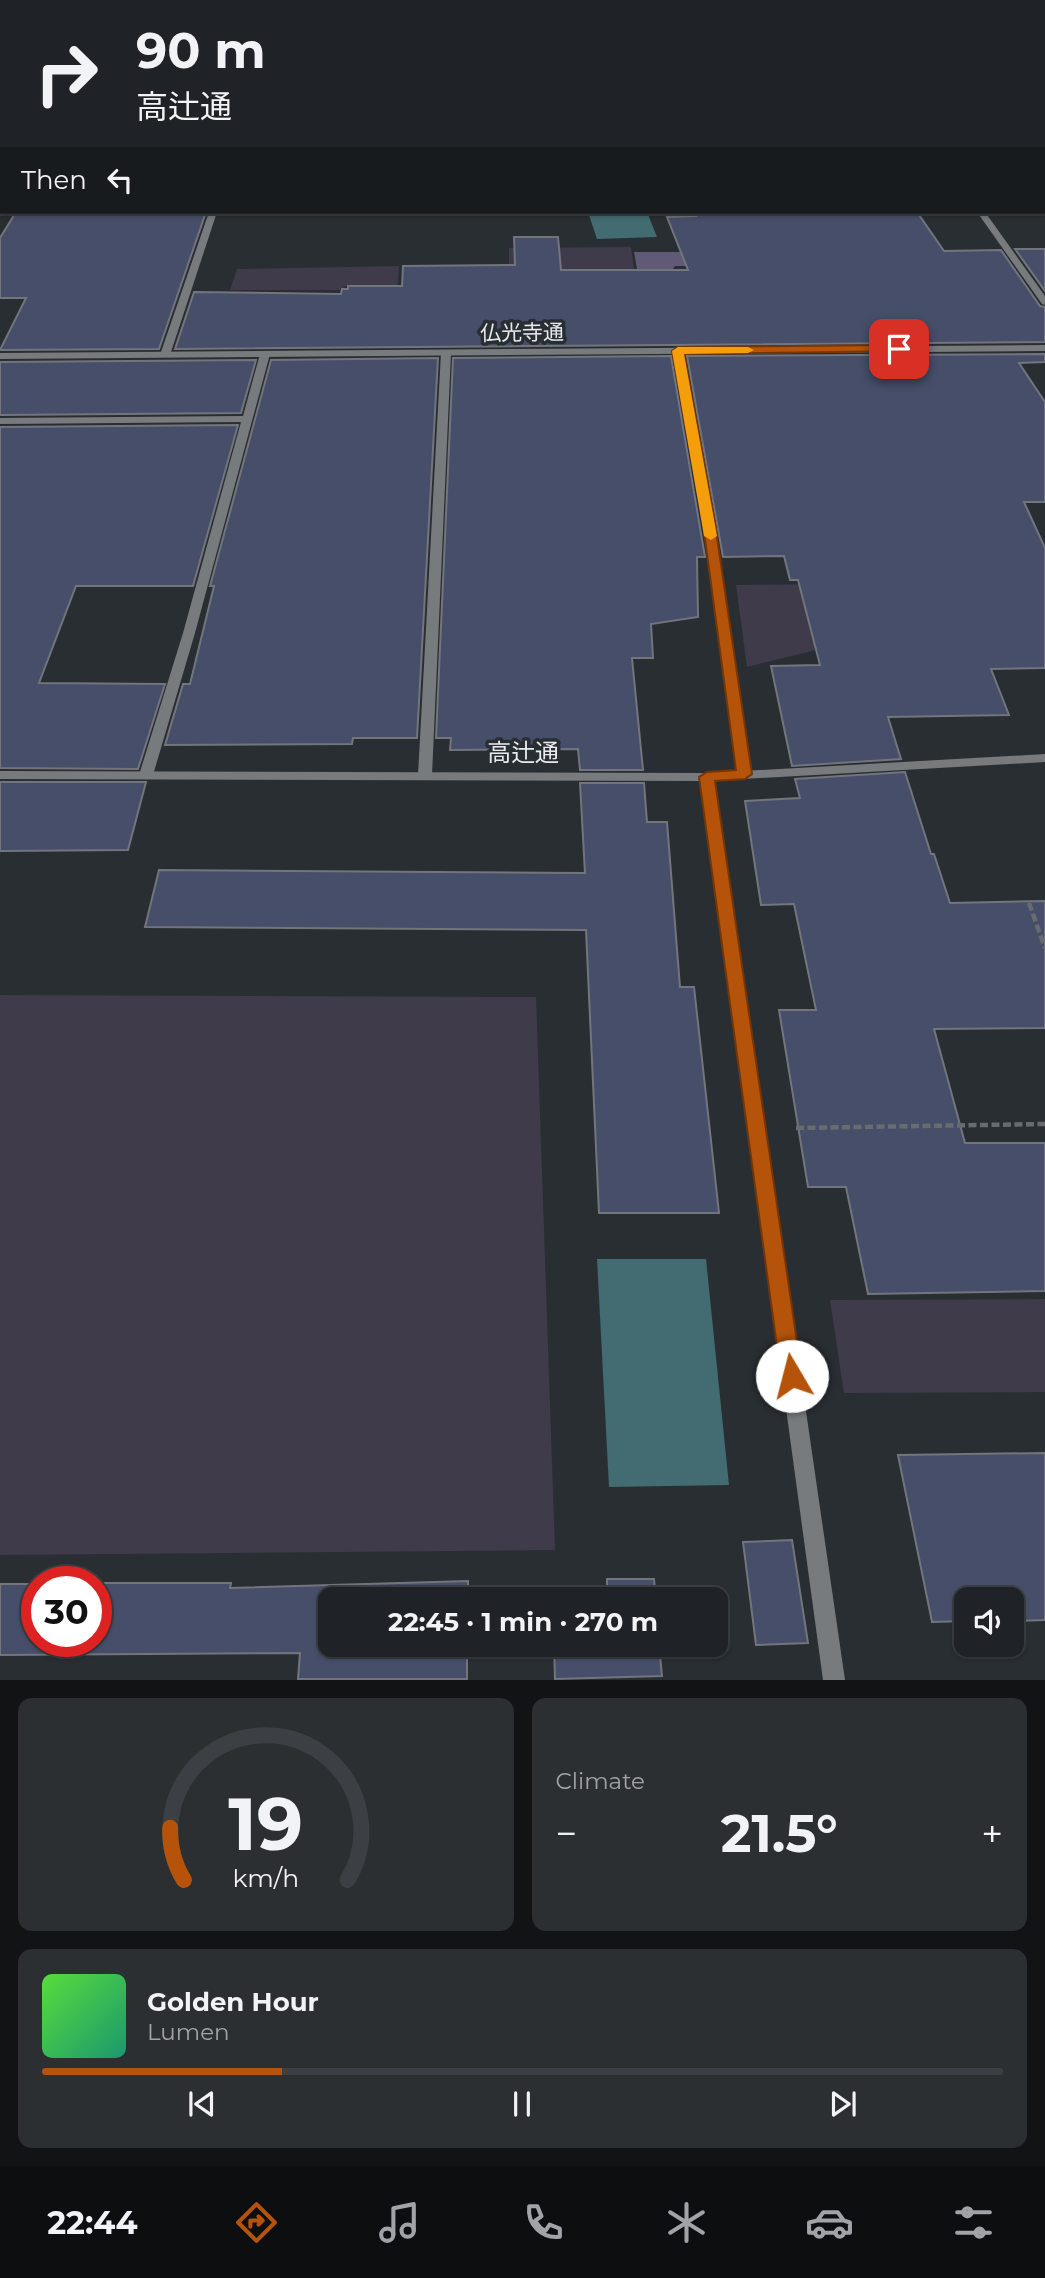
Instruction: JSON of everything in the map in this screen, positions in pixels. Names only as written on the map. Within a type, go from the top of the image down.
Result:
[{"type":"street","points":[[165,355],[213,214]]},
{"type":"street","points":[[982,214],[1045,302]]},
{"type":"street","name":"仏光寺通","points":[[0,356],[1045,348]]},
{"type":"street","points":[[678,351],[708,517],[745,774]]},
{"type":"street","points":[[425,775],[446,353]]},
{"type":"street","points":[[146,775],[189,634],[265,354]]},
{"type":"street","points":[[0,421],[246,419]]},
{"type":"street","name":"高辻通","points":[[0,775],[707,777],[1045,758]]},
{"type":"street","points":[[707,777],[834,1679]]},
{"type":"path","points":[[1030,903],[1045,948]]},
{"type":"path","points":[[756,1128],[1045,1124]]},
{"type":"shaded area","points":[[631,247],[634,269],[539,270],[487,265],[509,265],[509,248]]},
{"type":"shaded area","points":[[634,252],[719,252],[743,266],[675,266],[672,270],[639,271]]},
{"type":"shaded area","points":[[399,266],[398,285],[346,286],[339,290],[230,290],[237,269]]},
{"type":"shaded area","points":[[929,583],[943,619],[747,667],[736,585]]},
{"type":"shaded area","points":[[0,995],[536,997],[555,1550],[0,1555]]},
{"type":"shaded area","points":[[1045,1299],[1045,1392],[844,1393],[830,1300]]},
{"type":"water","points":[[589,214],[648,214],[657,237],[597,239]]},
{"type":"water","points":[[597,1259],[706,1259],[729,1485],[609,1487]]},
{"type":"building","points":[[15,214],[205,214],[159,349],[0,350],[26,298],[0,298],[0,238]]},
{"type":"building","points":[[695,214],[918,214],[944,251],[1001,250],[1040,306],[1045,307],[1045,342],[175,349],[194,292],[341,294],[342,289],[348,289],[348,286],[402,286],[403,266],[515,265],[514,237],[558,237],[561,270],[688,270],[667,217],[696,216]]},
{"type":"building","points":[[1015,249],[1045,249],[1045,291]]},
{"type":"building","points":[[1045,354],[1045,362],[1019,363],[1045,402],[1045,502],[1024,502],[1045,548],[1045,668],[991,669],[1009,715],[888,717],[901,759],[792,766],[771,666],[820,665],[798,580],[790,580],[784,556],[723,557],[687,356]]},
{"type":"building","points":[[671,356],[705,557],[697,557],[698,617],[651,624],[653,658],[632,658],[643,770],[580,770],[578,749],[450,750],[451,738],[436,738],[453,358]]},
{"type":"building","points":[[438,358],[417,738],[353,738],[352,744],[165,745],[183,684],[190,684],[214,586],[210,586],[271,360]]},
{"type":"building","points":[[256,360],[241,413],[0,415],[0,362]]},
{"type":"building","points":[[238,425],[193,586],[76,586],[39,683],[165,684],[138,769],[0,768],[0,427]]},
{"type":"building","points":[[905,772],[950,903],[1045,901],[1045,1028],[934,1029],[965,1143],[1045,1143],[1045,1291],[868,1294],[846,1187],[808,1187],[779,1010],[816,1010],[794,904],[761,905],[745,801],[800,798],[795,779]]},
{"type":"building","points":[[0,782],[146,782],[128,850],[0,851]]},
{"type":"building","points":[[580,783],[644,783],[647,822],[667,822],[680,987],[694,987],[719,1213],[599,1213],[586,930],[145,927],[159,870],[585,873]]},
{"type":"building","points":[[1045,1453],[1045,1620],[1024,1621],[1024,1587],[954,1587],[954,1621],[932,1622],[898,1455]]},
{"type":"building","points":[[792,1540],[808,1643],[756,1645],[743,1542]]},
{"type":"building","points":[[607,1579],[654,1579],[655,1587],[607,1587]]},
{"type":"building","points":[[468,1581],[468,1587],[318,1587],[318,1657],[467,1657],[467,1679],[298,1679],[300,1653],[112,1654],[112,1583],[231,1583],[230,1588]]},
{"type":"building","points":[[0,1584],[21,1584],[21,1655],[0,1655]]},
{"type":"building","points":[[554,1657],[660,1657],[662,1676],[555,1679]]},
{"type":"slow traffic","points":[[711,536],[678,351],[748,350]]},
{"type":"route","points":[[792,1376],[707,777],[745,774],[708,517],[678,351],[899,349]]}]
